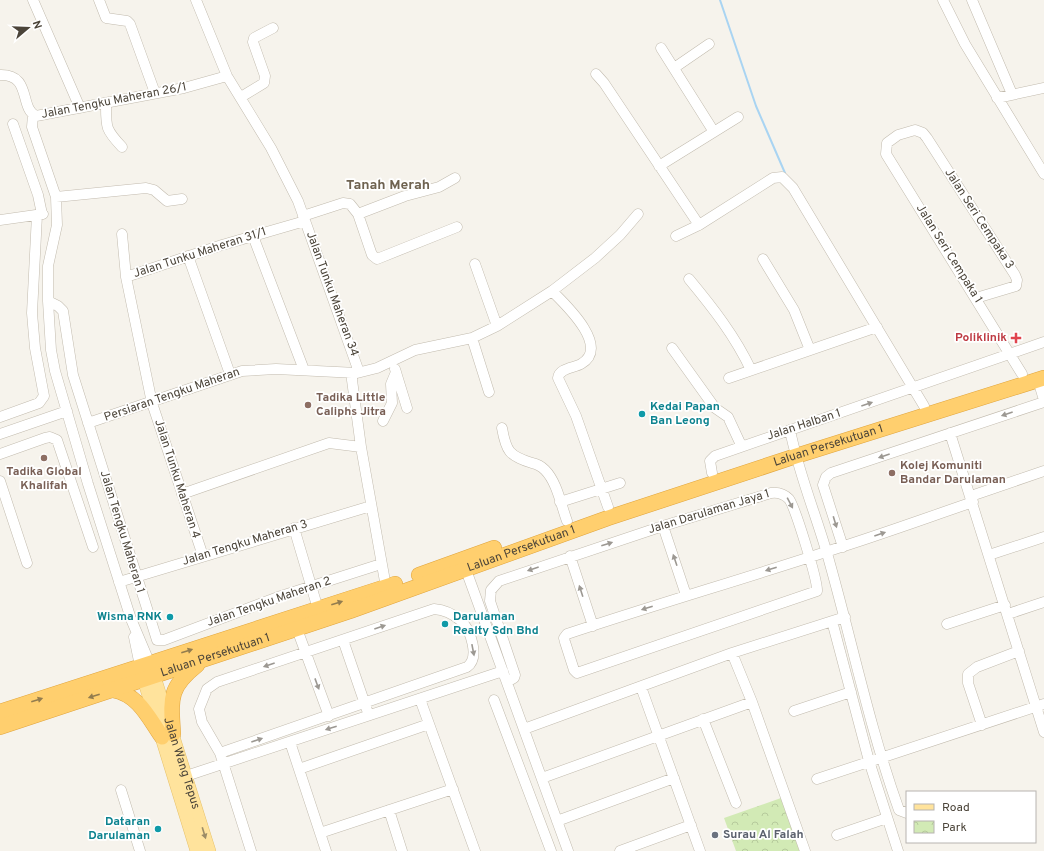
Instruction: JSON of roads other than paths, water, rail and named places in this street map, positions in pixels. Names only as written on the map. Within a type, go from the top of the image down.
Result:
[{"type":"highway","name":"Laluan Persekutuan 1","points":[[0,712],[147,671],[202,660],[297,629],[466,570],[557,535],[924,406],[1022,374],[1042,375]]},
{"type":"highway","name":"Laluan Persekutuan 1","points":[[0,727],[113,690],[147,671],[608,507],[712,473],[794,451],[1042,375]]},
{"type":"highway","points":[[167,736],[174,689],[184,675],[202,660]]},
{"type":"highway","points":[[113,690],[124,692],[140,703],[167,736]]},
{"type":"main road","name":"Jalan Wang Tepus","points":[[147,671],[181,778],[210,851]]},
{"type":"main road","name":"Jalan Wang Tepus","points":[[181,778],[197,851]]},
{"type":"street","points":[[33,0],[80,108]]},
{"type":"street","points":[[98,0],[106,18],[126,21],[130,24],[155,93]]},
{"type":"street","name":"Jalan Tunku Maheran 34","points":[[196,0],[227,76],[271,148],[298,201],[356,373],[352,380],[361,448],[386,587]]},
{"type":"street","points":[[943,0],[965,44],[1044,174]]},
{"type":"street","points":[[972,0],[1012,94]]},
{"type":"street","points":[[241,97],[264,83],[265,76],[253,42],[254,38],[273,28]]},
{"type":"street","points":[[674,68],[709,44]]},
{"type":"street","points":[[661,48],[714,132]]},
{"type":"street","points":[[596,74],[604,83],[699,225]]},
{"type":"street","name":"Jalan Tengku Maheran 26/1","points":[[0,75],[9,75],[16,79],[33,115],[41,116],[188,87],[227,76]]},
{"type":"street","points":[[997,98],[1044,88]]},
{"type":"street","points":[[106,103],[108,132],[122,148]]},
{"type":"street","points":[[33,115],[32,127],[56,197],[57,214],[55,237],[48,266],[48,301],[51,350],[67,411],[147,671]]},
{"type":"street","points":[[659,166],[738,117]]},
{"type":"street","points":[[1,414],[40,403],[44,396],[35,348],[32,306],[40,214],[38,195],[13,124]]},
{"type":"street","name":"Jalan Seri Cempaka 3","points":[[886,154],[887,142],[898,135],[915,130],[923,133],[1017,280],[1016,286],[1012,288],[976,298]]},
{"type":"street","name":"Jalan Seri Cempaka 1","points":[[886,154],[1022,374]]},
{"type":"street","points":[[676,236],[699,225],[773,178],[782,177],[793,188],[924,406]]},
{"type":"street","points":[[455,178],[438,187],[405,196],[358,214],[372,255],[377,259],[457,227]]},
{"type":"street","points":[[56,197],[146,188],[154,190],[167,201],[182,198]]},
{"type":"street","name":"Jalan Tunku Maheran 31/1","points":[[152,402],[126,277],[304,219],[348,202],[353,206],[358,214]]},
{"type":"street","points":[[0,220],[40,214],[57,214]]},
{"type":"street","name":"Persiaran Tengku Maheran","points":[[88,424],[230,374],[259,369],[356,373],[378,368],[415,350],[472,338],[496,326],[552,291],[595,258],[620,235],[638,214]]},
{"type":"street","points":[[122,234],[126,277]]},
{"type":"street","points":[[253,236],[304,370]]},
{"type":"street","points":[[188,256],[230,374]]},
{"type":"street","points":[[763,259],[794,310],[810,350]]},
{"type":"street","points":[[475,264],[496,326]]},
{"type":"street","points":[[689,279],[725,323],[751,370]]},
{"type":"street","points":[[552,291],[577,318],[590,342],[590,355],[586,361],[561,372],[558,378],[576,416],[608,507]]},
{"type":"street","name":"Jalan Tengku Maheran 1","points":[[48,301],[58,306],[63,311],[69,354],[88,424],[157,640]]},
{"type":"street","points":[[729,378],[877,327]]},
{"type":"street","points":[[472,338],[489,392]]},
{"type":"street","name":"Jalan Halban 1","points":[[712,473],[710,464],[713,457],[741,445],[790,430],[1044,342]]},
{"type":"street","points":[[672,348],[715,408],[728,417],[741,445]]},
{"type":"street","points":[[392,360],[407,408]]},
{"type":"street","points":[[383,421],[392,403],[391,384],[396,372]]},
{"type":"street","points":[[843,547],[823,485],[826,477],[831,473],[1044,401],[1042,375]]},
{"type":"street","name":"Jalan Tunku Maheran 4","points":[[152,402],[203,556]]},
{"type":"street","points":[[0,434],[67,411]]},
{"type":"street","points":[[502,428],[506,447],[510,453],[520,459],[537,464],[547,471],[567,522]]},
{"type":"street","points":[[790,430],[794,451],[827,552],[845,617],[880,757],[899,810],[906,813]]},
{"type":"street","points":[[950,433],[1019,651],[1040,706],[1044,732]]},
{"type":"street","points":[[0,454],[45,438],[54,438],[57,440],[93,547]]},
{"type":"street","points":[[182,494],[329,443],[361,448]]},
{"type":"street","points":[[808,557],[818,585],[817,591],[577,673],[574,670],[564,638],[567,634],[686,595],[808,557],[843,547],[1044,471]]},
{"type":"street","points":[[0,481],[27,563]]},
{"type":"street","points":[[560,502],[620,483]]},
{"type":"street","name":"Jalan Darulaman Jaya 1","points":[[507,682],[514,678],[515,675],[490,601],[490,595],[496,582],[663,526],[777,492],[786,496],[791,504],[808,557]]},
{"type":"street","name":"Jalan Tengku Maheran 3","points":[[119,582],[371,506]]},
{"type":"street","points":[[663,526],[686,595]]},
{"type":"street","points":[[294,528],[318,609]]},
{"type":"street","points":[[989,555],[1044,536]]},
{"type":"street","points":[[570,556],[593,626]]},
{"type":"street","name":"Jalan Tengku Maheran 2","points":[[157,640],[164,640],[281,596],[381,564]]},
{"type":"street","points":[[466,570],[568,851]]},
{"type":"street","points":[[946,624],[1006,609],[1044,602]]},
{"type":"street","points":[[220,753],[464,669],[471,664],[474,659],[474,651],[464,624],[448,612],[440,610],[430,611],[217,682],[207,689],[199,709],[202,722],[220,753],[251,851]]},
{"type":"street","points":[[483,617],[493,613]]},
{"type":"street","points":[[524,729],[732,653],[845,617]]},
{"type":"street","points":[[832,621],[869,761],[898,851]]},
{"type":"street","points":[[297,629],[329,716]]},
{"type":"street","points":[[343,640],[368,716]]},
{"type":"street","points":[[982,724],[968,683],[968,674],[977,667],[1019,651]]},
{"type":"street","points":[[732,653],[752,702],[805,851]]},
{"type":"street","points":[[181,778],[503,671]]},
{"type":"street","points":[[641,687],[700,851]]},
{"type":"street","points":[[794,711],[851,692]]},
{"type":"street","points":[[420,699],[475,851]]},
{"type":"street","points":[[494,700],[551,851]]},
{"type":"street","points":[[542,778],[752,702]]},
{"type":"street","points":[[816,779],[1040,706]]},
{"type":"street","points":[[703,719],[736,803]]},
{"type":"street","points":[[299,769],[429,724]]},
{"type":"street","points":[[290,742],[326,851]]},
{"type":"street","points":[[557,821],[674,778]]},
{"type":"street","points":[[320,833],[453,789]]},
{"type":"street","points":[[120,790],[140,851]]},
{"type":"street","points":[[389,810],[402,851]]},
{"type":"street","points":[[836,835],[887,818]]},
{"type":"street","points":[[620,851],[691,825]]},
{"type":"waterway","points":[[720,0],[756,106],[785,173]]},
{"type":"place","name":"Poliklinik","points":[[1016,338]]},
{"type":"place","name":"Tadika Little Caliphs Jitra","points":[[308,405]]},
{"type":"place","name":"Kedai Papan Ban Leong","points":[[642,414]]},
{"type":"place","name":"Tadika Global Khalifah","points":[[44,458]]},
{"type":"place","name":"Kolej Komuniti Bandar Darulaman","points":[[892,473]]},
{"type":"place","name":"Wisma RNK","points":[[170,617]]},
{"type":"place","name":"Darulaman Realty Sdn Bhd","points":[[445,624]]},
{"type":"place","name":"Dataran Darulaman","points":[[158,829]]},
{"type":"place","name":"Surau Al Falah","points":[[715,835]]},
{"type":"district","name":"Tanah Merah","points":[[388,185]]}]
